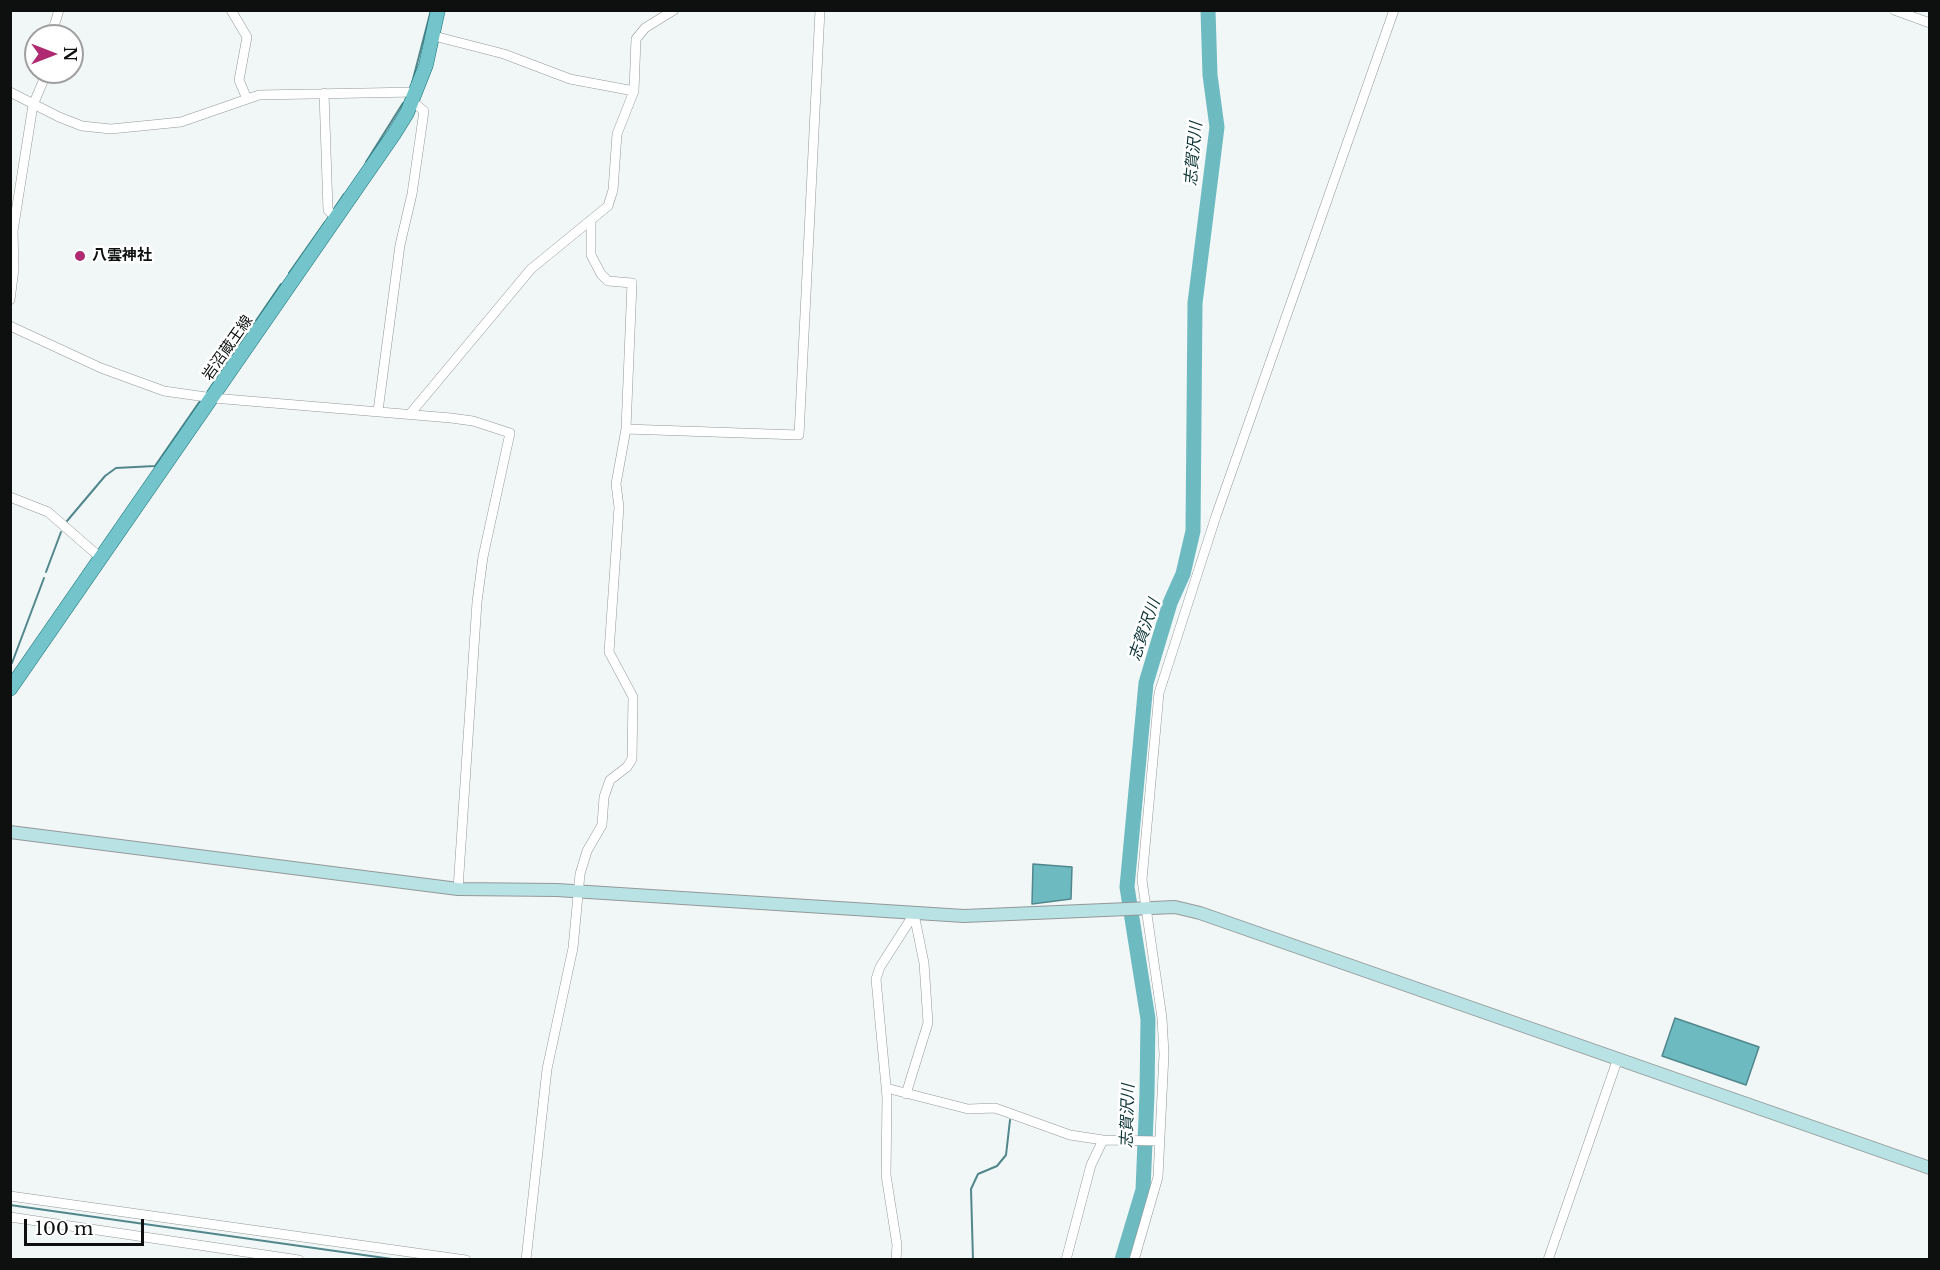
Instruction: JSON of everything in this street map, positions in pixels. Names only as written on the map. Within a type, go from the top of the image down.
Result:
[{"type":"main road","name":"岩沼蔵王線","points":[[10,689],[102,560],[394,134],[414,96],[434,36],[438,10]]},
{"type":"street","points":[[231,10],[247,37],[239,80],[247,99]]},
{"type":"street","points":[[410,414],[531,269],[612,200],[617,134],[634,91],[636,39],[645,28],[674,10]]},
{"type":"street","points":[[626,429],[799,435],[820,10]]},
{"type":"street","points":[[1134,1260],[1158,1177],[1164,1038],[1142,908],[1142,880],[1144,837],[1159,693],[1216,516],[1394,10]]},
{"type":"street","points":[[1894,10],[1929,23]]},
{"type":"street","points":[[434,36],[501,53],[570,79],[634,91]]},
{"type":"street","points":[[10,300],[14,270],[14,231],[33,105],[42,84]]},
{"type":"street","points":[[10,92],[33,105],[82,126],[111,129],[181,122],[260,95],[324,93],[414,96],[424,111],[412,194],[400,245],[378,411]]},
{"type":"street","points":[[324,93],[328,210],[337,219]]},
{"type":"street","points":[[526,1260],[547,1069],[573,948],[577,891],[587,851],[602,825],[604,796],[610,780],[627,767],[632,759],[633,697],[609,652],[619,507],[616,484],[626,429],[632,283],[608,281],[600,274],[591,255],[591,219]]},
{"type":"street","points":[[10,326],[101,368],[154,387],[213,398],[473,421],[510,433],[483,557],[477,602],[458,889]]},
{"type":"street","points":[[10,497],[48,512],[102,560]]},
{"type":"street","points":[[10,832],[458,889],[577,891],[914,914],[1013,916],[1174,907],[1200,913],[1929,1168]]},
{"type":"street","points":[[896,1260],[897,1245],[886,1175],[886,1089],[876,979],[879,966],[914,914]]},
{"type":"street","points":[[906,1094],[913,1065],[924,1041],[928,1023],[924,963],[914,914]]},
{"type":"street","points":[[1548,1260],[1618,1058]]},
{"type":"street","points":[[886,1089],[968,1109],[995,1108],[1042,1127],[1102,1140],[1158,1141]]},
{"type":"street","points":[[1066,1260],[1091,1165],[1102,1140]]},
{"type":"street","points":[[10,1196],[466,1260]]},
{"type":"street","points":[[10,1217],[298,1260]]},
{"type":"water","points":[[1033,864],[1072,867],[1071,899],[1032,904]]},
{"type":"water","points":[[1675,1018],[1759,1047],[1746,1085],[1662,1056]]},
{"type":"waterway","points":[[412,83],[431,10]]},
{"type":"waterway","name":"志賀沢川","points":[[1122,1260],[1143,1190],[1147,1094],[1148,1019],[1127,887],[1146,683],[1170,603],[1183,574],[1193,531],[1195,303],[1217,127],[1210,75],[1208,10]]},
{"type":"waterway","points":[[366,162],[403,103]]},
{"type":"waterway","points":[[334,209],[344,194]]},
{"type":"waterway","points":[[289,273],[325,222]]},
{"type":"waterway","points":[[208,391],[281,284]]},
{"type":"waterway","points":[[67,521],[105,476],[116,468],[155,466],[200,401]]},
{"type":"waterway","points":[[46,572],[61,532]]},
{"type":"waterway","points":[[12,663],[44,578]]},
{"type":"waterway","points":[[973,1260],[971,1189],[978,1174],[997,1166],[1006,1155],[1010,1120]]},
{"type":"waterway","points":[[10,1205],[399,1260]]},
{"type":"place","name":"八雲神社","points":[[80,256]]}]
